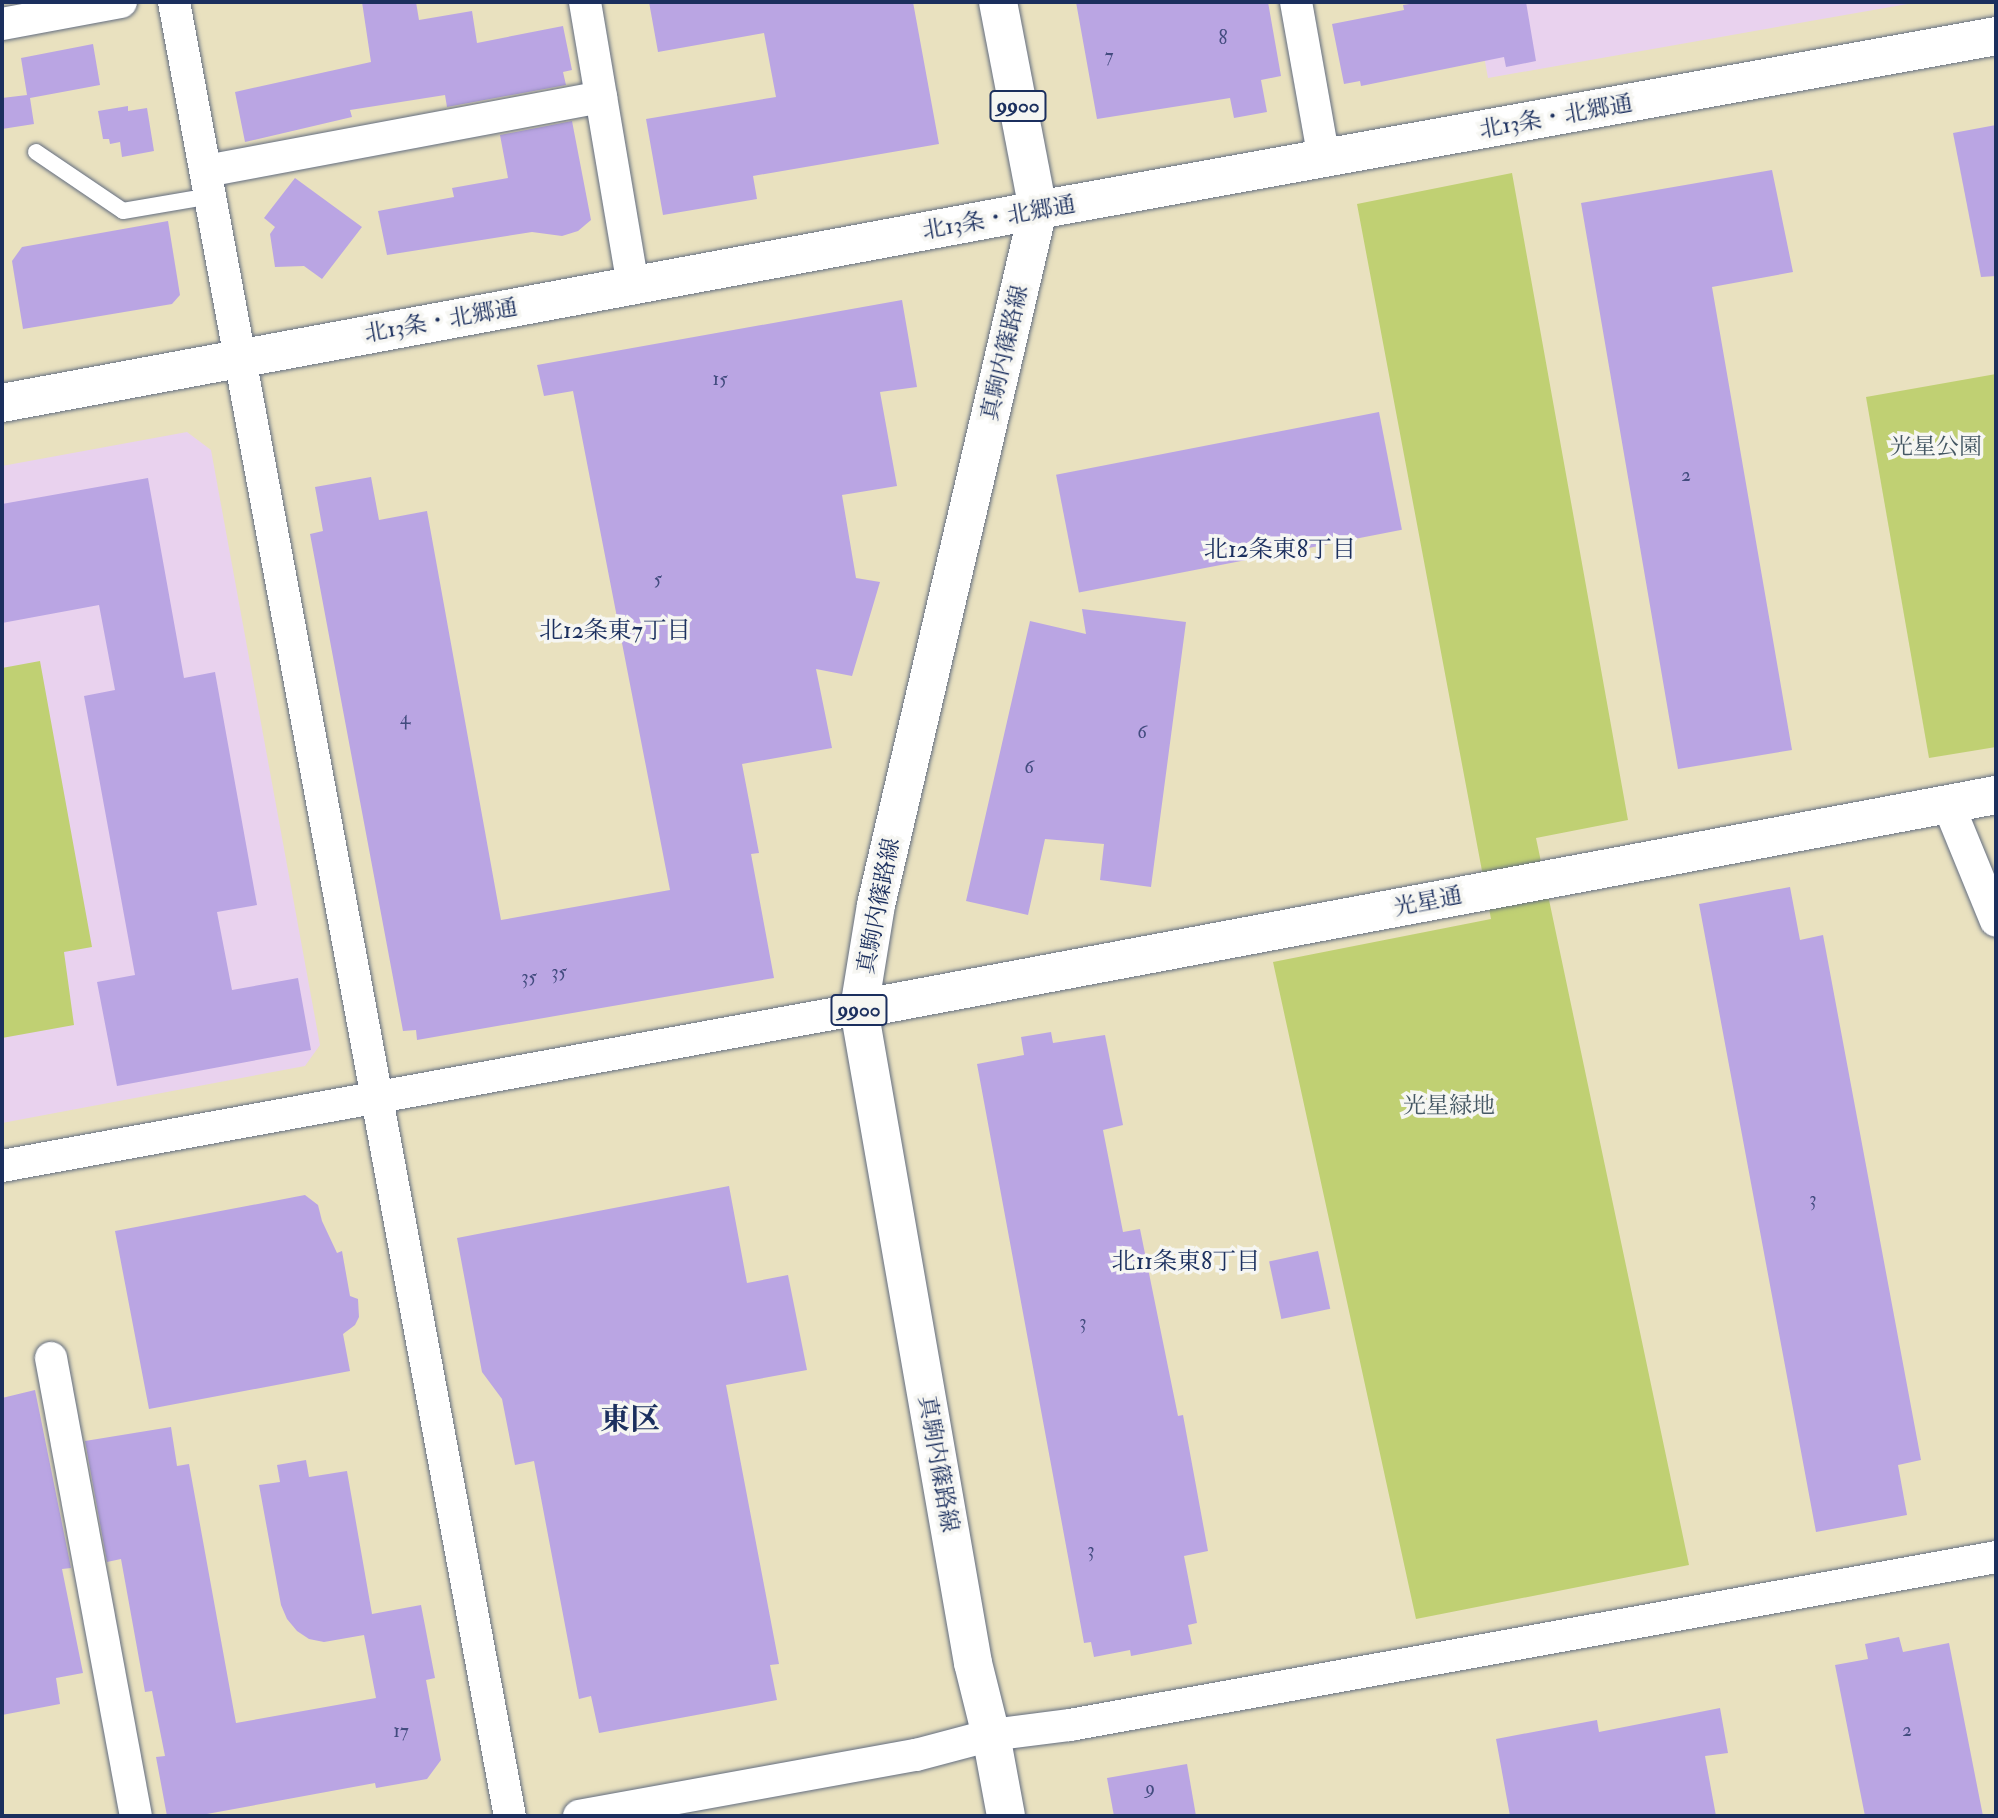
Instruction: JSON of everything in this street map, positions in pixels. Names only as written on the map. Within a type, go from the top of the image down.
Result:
[{"type":"street","points":[[2,23],[121,2]]},
{"type":"street","points":[[174,2],[510,1816]]},
{"type":"street","points":[[585,2],[633,286]]},
{"type":"street","name":"真駒内篠路線","points":[[998,2],[1038,210],[876,905],[859,1009],[972,1663],[991,1735],[1006,1816]]},
{"type":"street","points":[[1296,2],[1324,159]]},
{"type":"street","name":"北13条・北郷通","points":[[2,403],[1038,210],[1996,36]]},
{"type":"street","points":[[209,183],[601,97]]},
{"type":"street","name":"光星通","points":[[859,1009],[1996,795]]},
{"type":"street","points":[[1948,804],[1996,922]]},
{"type":"street","points":[[2,1167],[859,1009]]},
{"type":"street","points":[[51,1358],[136,1816]]},
{"type":"street","points":[[579,1816],[916,1755],[991,1735],[1070,1725],[1996,1557]]},
{"type":"lane","points":[[36,152],[123,211],[209,183]]},
{"type":"shaded area","points":[[1474,2],[1919,2],[1488,78]]},
{"type":"shaded area","points":[[187,432],[211,450],[320,1045],[305,1066],[2,1123],[2,466]]},
{"type":"green space","name":"光星緑地","points":[[1512,173],[1628,820],[1536,838],[1689,1565],[1416,1619],[1273,962],[1491,919],[1357,204]]},
{"type":"green space","name":"光星公園","points":[[1996,374],[1996,747],[1929,758],[1866,397]]},
{"type":"green space","points":[[40,661],[92,947],[64,952],[74,1025],[2,1038],[2,668]]},
{"type":"building","points":[[362,2],[416,2],[419,20],[472,11],[477,43],[563,26],[572,70],[563,72],[566,85],[447,107],[445,95],[350,110],[352,117],[245,142],[235,92],[371,62]]},
{"type":"building","points":[[649,2],[913,2],[939,144],[753,176],[757,199],[663,215],[646,119],[776,97],[764,33],[658,52]]},
{"type":"building","points":[[1076,2],[1268,2],[1281,76],[1261,80],[1267,112],[1234,118],[1230,98],[1097,119]]},
{"type":"building","points":[[1422,2],[1526,2],[1536,61],[1506,67],[1504,57],[1361,86],[1360,81],[1344,84],[1332,24],[1404,10],[1403,5]]},
{"type":"building","points":[[93,44],[100,85],[30,98],[34,124],[2,129],[2,98],[27,95],[21,58]]},
{"type":"building","points":[[128,106],[128,111],[147,108],[154,151],[122,157],[120,142],[110,144],[109,139],[103,139],[98,111]]},
{"type":"building","points":[[572,121],[591,220],[578,231],[562,236],[532,232],[387,255],[378,211],[454,197],[452,188],[508,178],[500,135]]},
{"type":"building","points":[[1996,125],[1996,276],[1981,277],[1953,133]]},
{"type":"building","points":[[1772,170],[1793,272],[1712,287],[1792,750],[1678,769],[1581,203]]},
{"type":"building","points":[[295,178],[362,227],[322,279],[304,266],[275,267],[270,234],[275,227],[264,218]]},
{"type":"building","points":[[168,221],[180,295],[172,304],[23,329],[12,261],[22,247]]},
{"type":"building","points":[[902,300],[917,387],[880,392],[897,486],[842,495],[856,578],[880,582],[852,676],[816,669],[832,748],[742,764],[759,853],[751,854],[774,978],[417,1040],[416,1030],[403,1031],[310,534],[323,531],[315,487],[371,477],[379,520],[427,511],[501,920],[670,890],[573,391],[544,396],[537,365]]},
{"type":"building","points":[[1379,412],[1402,530],[1079,593],[1056,475]]},
{"type":"building","points":[[148,478],[184,678],[215,672],[257,905],[217,912],[232,990],[298,978],[311,1050],[117,1086],[97,982],[135,975],[84,696],[115,690],[99,605],[2,623],[2,504]]},
{"type":"building","points":[[1082,609],[1186,622],[1151,887],[1100,880],[1104,844],[1045,839],[1028,915],[966,901],[1030,621],[1086,634]]},
{"type":"building","points":[[1790,887],[1800,940],[1823,935],[1921,1460],[1898,1465],[1907,1515],[1816,1532],[1699,904]]},
{"type":"building","points":[[1051,1032],[1053,1043],[1105,1035],[1123,1125],[1103,1130],[1123,1232],[1140,1229],[1178,1416],[1183,1415],[1208,1551],[1184,1556],[1197,1623],[1188,1625],[1192,1644],[1131,1656],[1130,1650],[1094,1657],[1091,1642],[1084,1643],[977,1064],[1024,1055],[1021,1037]]},
{"type":"building","points":[[729,1186],[747,1283],[788,1275],[807,1370],[726,1385],[779,1664],[770,1665],[777,1700],[599,1733],[591,1696],[579,1699],[534,1461],[515,1465],[502,1399],[482,1372],[457,1238]]},
{"type":"building","points":[[305,1195],[318,1205],[322,1221],[337,1253],[342,1251],[350,1296],[358,1299],[359,1317],[355,1325],[343,1334],[350,1371],[149,1409],[115,1231]]},
{"type":"building","points":[[1318,1251],[1330,1309],[1281,1319],[1269,1261]]},
{"type":"building","points":[[35,1390],[71,1568],[62,1569],[83,1673],[56,1678],[60,1704],[2,1715],[2,1398]]},
{"type":"building","points":[[171,1427],[177,1466],[189,1464],[236,1723],[376,1698],[364,1635],[324,1642],[309,1639],[297,1631],[287,1619],[281,1605],[259,1485],[280,1482],[277,1465],[306,1460],[309,1477],[347,1471],[372,1614],[421,1605],[435,1678],[426,1680],[441,1760],[427,1779],[376,1788],[375,1783],[196,1816],[167,1816],[156,1757],[165,1756],[152,1691],[145,1692],[121,1559],[107,1562],[85,1441]]},
{"type":"building","points":[[1899,1637],[1903,1652],[1949,1643],[1983,1816],[1865,1816],[1835,1665],[1868,1659],[1865,1644]]},
{"type":"building","points":[[1720,1708],[1728,1753],[1705,1756],[1716,1816],[1510,1816],[1496,1739],[1597,1720],[1599,1732]]},
{"type":"building","points":[[1187,1764],[1196,1816],[1114,1816],[1107,1778]]},
{"type":"district","name":"北12条東8丁目","points":[[1280,550]]},
{"type":"district","name":"北12条東7丁目","points":[[615,631]]},
{"type":"district","name":"北11条東8丁目","points":[[1186,1262]]},
{"type":"district","name":"東区","points":[[630,1420]]}]
